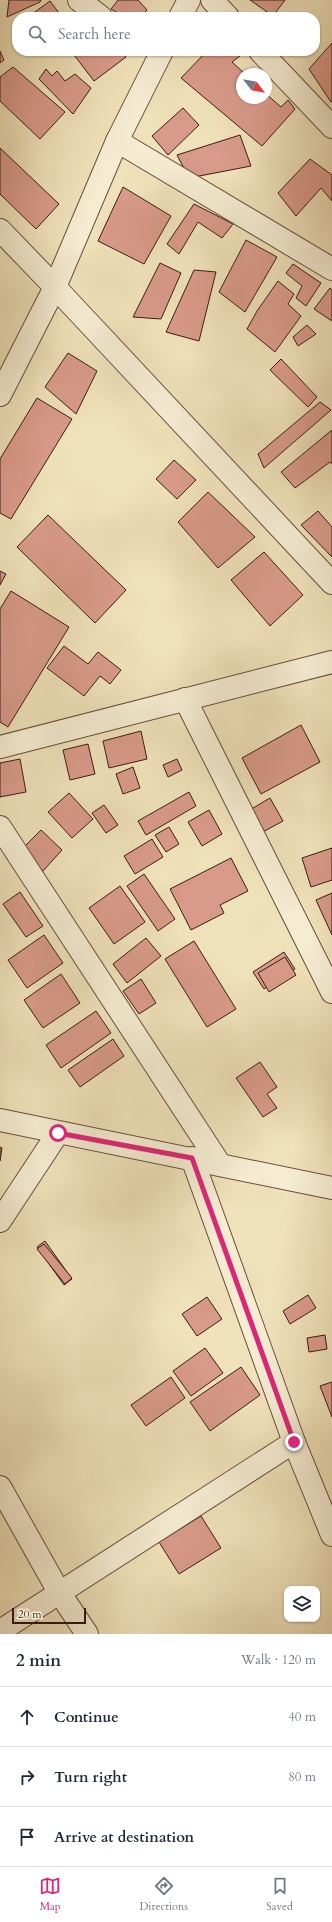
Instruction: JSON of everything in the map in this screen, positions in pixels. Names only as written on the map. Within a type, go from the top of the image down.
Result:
[{"type":"street","points":[[79,0],[95,12]]},
{"type":"street","points":[[183,12],[189,0]]},
{"type":"street","points":[[212,0],[223,12]]},
{"type":"street","points":[[0,395],[55,287],[154,56]]},
{"type":"street","points":[[265,56],[332,127]]},
{"type":"street","points":[[117,141],[332,269]]},
{"type":"street","points":[[0,230],[332,583]]},
{"type":"street","points":[[0,747],[332,662]]},
{"type":"street","points":[[185,700],[332,992]]},
{"type":"street","points":[[0,827],[219,1163]]},
{"type":"street","points":[[0,1120],[58,1133],[219,1163],[332,1188]]},
{"type":"street","points":[[0,1221],[58,1133]]},
{"type":"street","points":[[192,1158],[294,1442],[332,1535]]},
{"type":"street","points":[[0,1631],[294,1442]]},
{"type":"street","points":[[0,1487],[59,1592],[87,1634]]},
{"type":"building","points":[[9,0],[41,0],[40,2],[18,12],[12,12],[12,15],[7,17]]},
{"type":"building","points":[[118,0],[138,0],[147,10],[145,12],[116,12],[111,9]]},
{"type":"building","points":[[250,0],[285,0],[276,12],[267,12]]},
{"type":"building","points":[[50,1],[58,12],[35,12]]},
{"type":"building","points":[[332,43],[332,101],[331,102],[309,69]]},
{"type":"building","points":[[0,51],[4,60],[0,63]]},
{"type":"building","points":[[75,56],[126,57],[94,81]]},
{"type":"building","points":[[202,56],[240,56],[232,62],[238,68],[236,68],[236,104],[272,104],[272,99],[281,107],[288,100],[295,109],[262,146],[181,78]]},
{"type":"building","points":[[13,67],[65,112],[40,139],[0,101],[0,77]]},
{"type":"building","points":[[46,69],[52,76],[57,71],[65,81],[75,74],[91,88],[73,114],[39,79]]},
{"type":"building","points":[[183,108],[199,125],[168,155],[152,136]]},
{"type":"building","points":[[240,135],[251,166],[189,178],[177,155]]},
{"type":"building","points":[[0,148],[59,204],[36,229],[0,194]]},
{"type":"building","points":[[310,159],[332,175],[332,201],[321,188],[296,216],[278,193]]},
{"type":"building","points":[[123,187],[171,216],[144,264],[98,241]]},
{"type":"building","points":[[194,204],[233,224],[222,238],[198,222],[179,254],[167,244]]},
{"type":"building","points":[[246,240],[277,257],[245,312],[219,292]]},
{"type":"building","points":[[160,263],[181,273],[161,319],[133,317]]},
{"type":"building","points":[[293,264],[321,283],[306,306],[296,298],[302,286],[286,273]]},
{"type":"building","points":[[194,270],[216,272],[199,341],[166,332]]},
{"type":"building","points":[[278,281],[294,294],[288,304],[301,316],[275,352],[247,329],[257,311]]},
{"type":"building","points":[[330,288],[332,290],[332,321],[314,309]]},
{"type":"building","points":[[307,325],[316,334],[298,346],[293,337]]},
{"type":"building","points":[[68,353],[97,371],[76,414],[45,387]]},
{"type":"building","points":[[281,359],[317,397],[308,407],[270,370]]},
{"type":"building","points":[[37,398],[72,419],[11,519],[0,513],[0,459]]},
{"type":"building","points":[[320,402],[331,410],[264,468],[258,454]]},
{"type":"building","points":[[332,430],[332,464],[330,462],[295,488],[281,472]]},
{"type":"building","points":[[174,460],[196,480],[177,499],[156,479]]},
{"type":"building","points":[[208,492],[255,537],[218,568],[178,522]]},
{"type":"building","points":[[318,511],[332,527],[332,557],[301,525]]},
{"type":"building","points":[[48,515],[126,590],[95,623],[17,547]]},
{"type":"building","points":[[264,552],[303,595],[270,626],[231,580]]},
{"type":"building","points":[[0,571],[6,574],[0,585]]},
{"type":"building","points":[[11,591],[69,627],[8,727],[0,722],[0,609]]},
{"type":"building","points":[[64,646],[88,664],[98,652],[121,670],[110,684],[100,676],[84,696],[47,668]]},
{"type":"building","points":[[301,725],[320,762],[261,794],[242,758]]},
{"type":"building","points":[[141,731],[147,759],[109,768],[103,741]]},
{"type":"building","points":[[88,744],[95,774],[70,780],[63,750]]},
{"type":"building","points":[[20,759],[26,792],[0,797],[0,763]]},
{"type":"building","points":[[177,759],[182,770],[168,777],[163,765]]},
{"type":"building","points":[[133,767],[140,788],[123,794],[116,774]]},
{"type":"building","points":[[189,792],[196,806],[146,835],[138,821]]},
{"type":"building","points":[[69,793],[93,819],[72,838],[48,812]]},
{"type":"building","points":[[270,798],[283,821],[261,833],[248,811]]},
{"type":"building","points":[[104,805],[118,825],[106,833],[92,813]]},
{"type":"building","points":[[209,810],[222,834],[202,846],[188,822]]},
{"type":"building","points":[[169,827],[179,844],[166,852],[155,835]]},
{"type":"building","points":[[41,830],[62,850],[43,871],[21,850]]},
{"type":"building","points":[[152,839],[163,857],[135,874],[124,856]]},
{"type":"building","points":[[332,848],[332,880],[311,887],[302,858]]},
{"type":"building","points":[[231,858],[248,891],[220,905],[224,913],[191,930],[170,889]]},
{"type":"building","points":[[144,874],[175,919],[158,931],[127,886]]},
{"type":"building","points":[[120,886],[145,922],[114,944],[89,908]]},
{"type":"building","points":[[20,892],[43,926],[26,937],[3,904]]},
{"type":"building","points":[[332,893],[332,935],[316,900]]},
{"type":"building","points":[[44,935],[63,963],[27,988],[8,960]]},
{"type":"building","points":[[146,938],[161,956],[127,983],[113,964]]},
{"type":"building","points":[[194,941],[236,1009],[207,1027],[165,959]]},
{"type":"building","points":[[284,952],[295,969],[264,989],[253,972]]},
{"type":"building","points":[[285,957],[296,975],[269,992],[258,973]]},
{"type":"building","points":[[61,974],[80,1003],[43,1028],[24,1000]]},
{"type":"building","points":[[141,979],[156,1003],[139,1014],[123,991]]},
{"type":"building","points":[[96,1011],[111,1033],[61,1068],[46,1045]]},
{"type":"building","points":[[113,1039],[124,1056],[80,1087],[68,1070]]},
{"type":"building","points":[[260,1062],[277,1087],[267,1094],[277,1108],[263,1117],[236,1078]]},
{"type":"building","points":[[0,1147],[2,1148],[0,1161]]},
{"type":"building","points":[[45,1241],[72,1279],[64,1285],[37,1247]]},
{"type":"building","points":[[44,1244],[72,1278],[65,1284],[37,1249]]},
{"type":"building","points":[[308,1295],[316,1308],[290,1324],[283,1311]]},
{"type":"building","points":[[207,1297],[222,1319],[197,1336],[182,1314]]},
{"type":"building","points":[[325,1335],[327,1349],[309,1352],[307,1338]]},
{"type":"building","points":[[205,1348],[223,1373],[191,1396],[173,1371]]},
{"type":"building","points":[[241,1367],[260,1395],[210,1431],[190,1402]]},
{"type":"building","points":[[171,1377],[185,1398],[146,1426],[131,1405]]},
{"type":"building","points":[[332,1382],[332,1417],[320,1386]]},
{"type":"building","points":[[201,1516],[221,1548],[179,1574],[159,1542]]},
{"type":"route","points":[[58,1133],[192,1158],[294,1442]]}]
